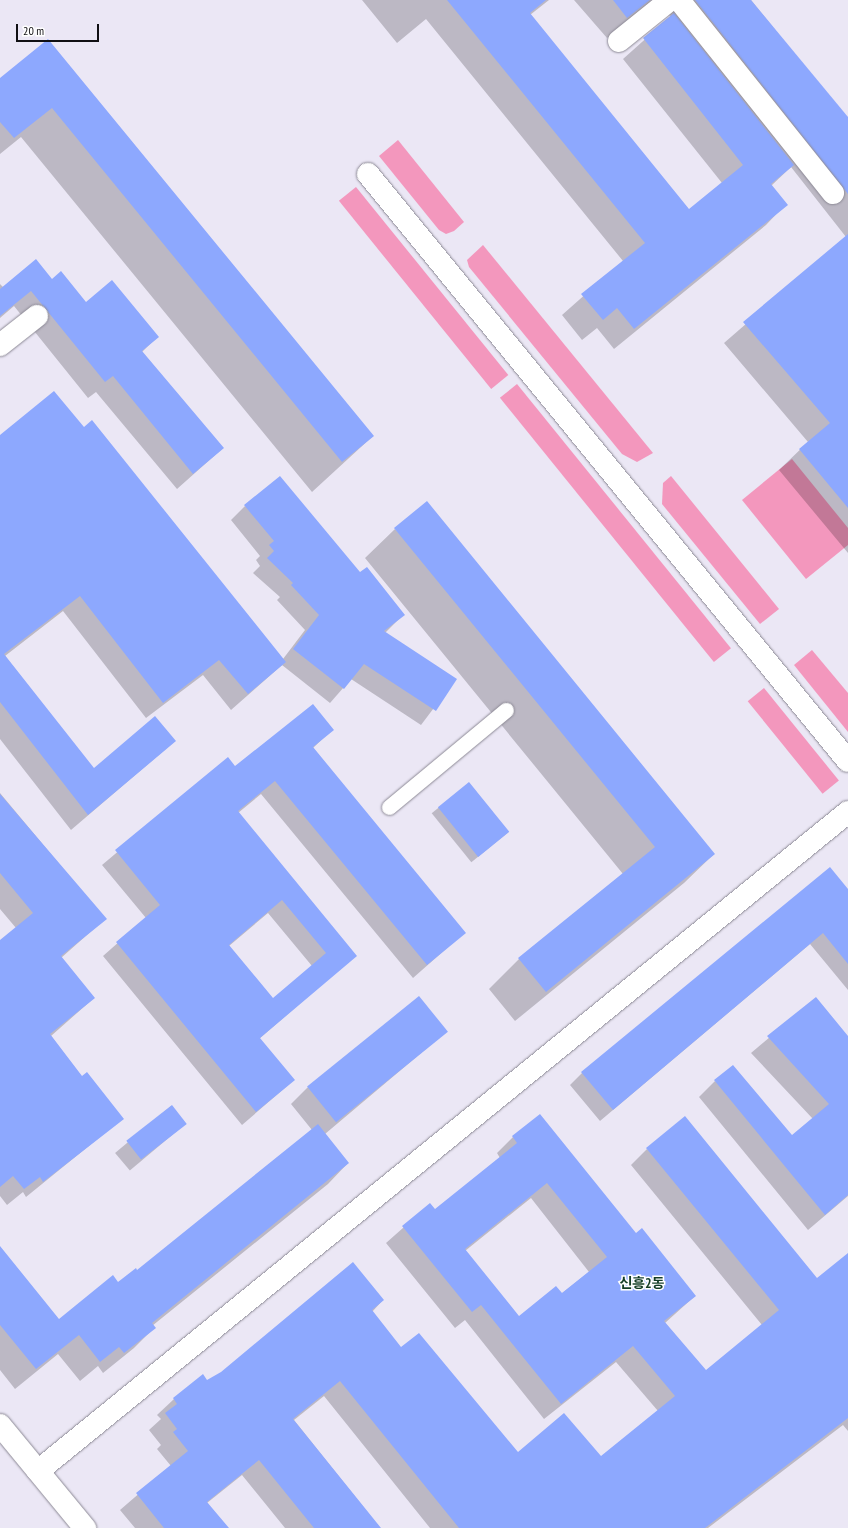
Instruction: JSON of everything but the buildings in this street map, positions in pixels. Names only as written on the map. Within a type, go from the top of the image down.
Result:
[{"type":"street","points":[[619,41],[670,0]]},
{"type":"street","points":[[679,0],[833,193]]},
{"type":"street","points":[[368,174],[848,761]]},
{"type":"street","points":[[0,345],[37,316]]},
{"type":"street","points":[[38,1471],[848,812]]},
{"type":"street","points":[[0,1425],[85,1528]]},
{"type":"lane","points":[[389,807],[506,710]]},
{"type":"shaded area","points":[[398,140],[464,222],[454,231],[446,234],[439,230],[379,156]]},
{"type":"shaded area","points":[[356,187],[508,375],[491,389],[339,201]]},
{"type":"shaded area","points":[[483,245],[653,453],[637,462],[622,454],[469,267],[467,260]]},
{"type":"shaded area","points":[[517,384],[731,648],[714,662],[500,398]]},
{"type":"shaded area","points":[[792,459],[848,528],[848,545],[806,579],[742,500]]},
{"type":"shaded area","points":[[671,476],[779,609],[760,624],[662,504],[663,483]]},
{"type":"shaded area","points":[[812,650],[848,693],[848,732],[794,665]]},
{"type":"shaded area","points":[[764,688],[839,780],[823,794],[748,701]]},
{"type":"district","name":"신흥2동","points":[[642,1283]]}]
